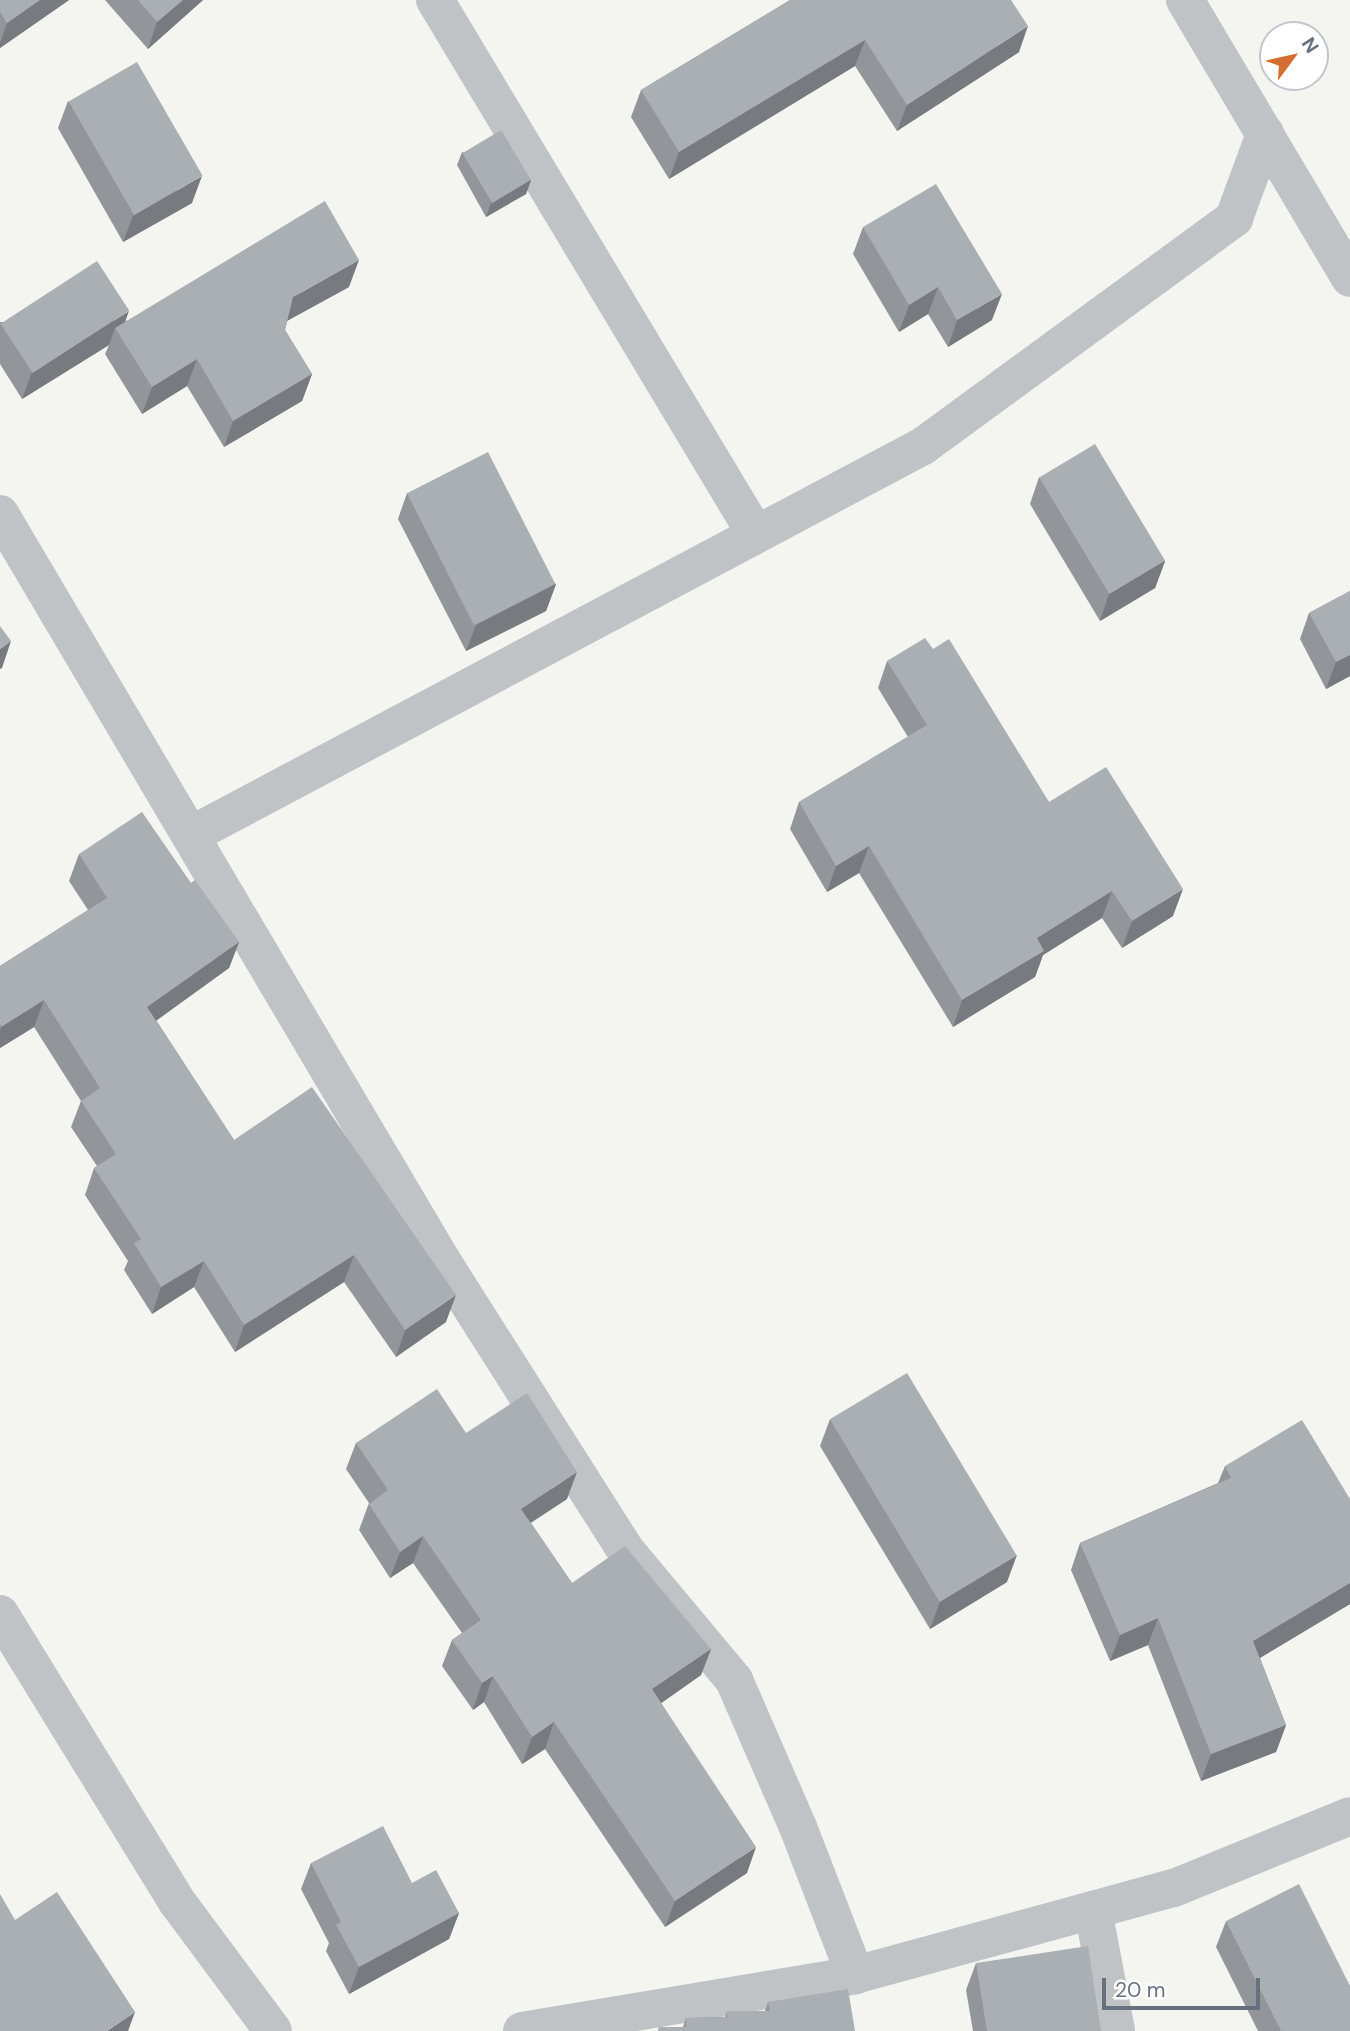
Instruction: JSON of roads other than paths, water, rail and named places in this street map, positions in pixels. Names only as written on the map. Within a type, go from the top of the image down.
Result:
[{"type":"street","points":[[435,0],[755,533]]},
{"type":"street","points":[[1185,0],[1350,278]]},
{"type":"street","points":[[191,835],[923,446],[1234,218],[1265,134]]},
{"type":"street","points":[[0,513],[442,1261],[620,1541],[734,1680],[798,1827],[855,1975]]},
{"type":"street","points":[[0,1614],[178,1903],[274,2031]]},
{"type":"street","points":[[522,2031],[855,1975],[1174,1888],[1350,1816]]},
{"type":"street","points":[[1093,1910],[1116,2031]]}]
